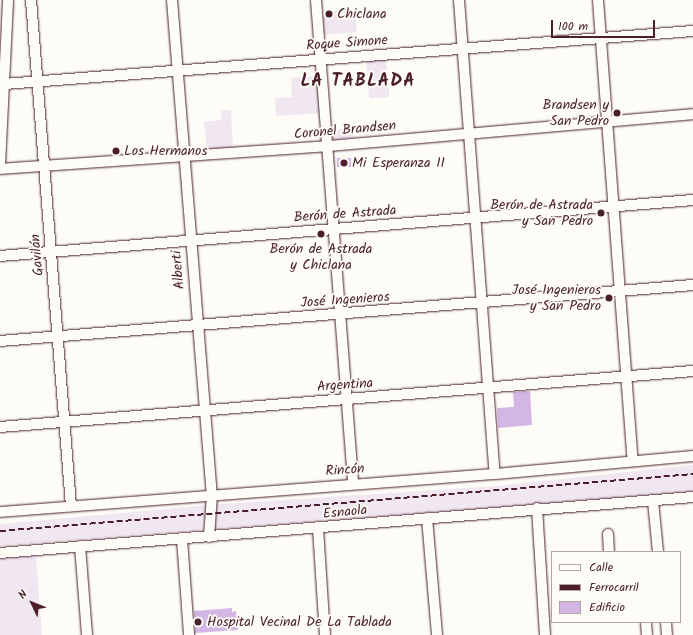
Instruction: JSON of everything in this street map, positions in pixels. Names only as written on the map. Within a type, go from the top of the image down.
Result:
[{"type":"street","points":[[0,165],[8,0]]},
{"type":"street","name":"Gavilán","points":[[31,0],[39,81],[42,166],[58,337],[71,506]]},
{"type":"street","name":"Alberti","points":[[172,0],[183,156],[212,495],[209,537]]},
{"type":"street","points":[[316,0],[353,483]]},
{"type":"street","points":[[459,0],[495,474]]},
{"type":"street","points":[[598,0],[628,377],[633,461]]},
{"type":"street","name":"Roque Simone","points":[[4,84],[177,72],[321,59],[693,31]]},
{"type":"street","name":"Coronel Brandsen","points":[[0,169],[328,146],[693,114]]},
{"type":"street","name":"Berón de Astrada","points":[[0,256],[693,200]]},
{"type":"street","name":"José Ingenieros","points":[[0,341],[483,304],[693,285]]},
{"type":"street","name":"Argentina","points":[[0,427],[693,371]]},
{"type":"street","name":"Rincón","points":[[0,512],[353,483],[495,474],[693,456]]},
{"type":"street","name":"Esnaola","points":[[0,552],[182,540],[537,508],[693,497]]},
{"type":"street","points":[[653,501],[658,551]]},
{"type":"street","points":[[537,508],[545,635]]},
{"type":"street","points":[[427,518],[437,635]]},
{"type":"street","points":[[318,528],[325,635]]},
{"type":"street","points":[[608,534],[609,551]]},
{"type":"street","points":[[182,540],[189,635]]},
{"type":"street","points":[[80,546],[87,635]]},
{"type":"street","points":[[646,623],[647,635]]},
{"type":"street","points":[[666,623],[667,635]]},
{"type":"shaded area","points":[[355,9],[357,32],[322,35],[320,12]]},
{"type":"shaded area","points":[[386,59],[389,97],[369,99],[366,61]]},
{"type":"shaded area","points":[[319,76],[321,113],[276,116],[275,98],[292,97],[291,78]]},
{"type":"shaded area","points":[[221,110],[231,110],[233,150],[207,152],[204,122],[222,120]]},
{"type":"shaded area","points":[[353,128],[354,140],[331,140],[329,131]]},
{"type":"shaded area","points":[[693,465],[693,492],[0,546],[0,524],[222,504],[496,486]]},
{"type":"shaded area","points":[[36,555],[42,635],[0,635],[0,558]]},
{"type":"building","name":"Mi Esperanza II","points":[[337,158],[351,158],[351,167],[337,167]]},
{"type":"building","points":[[530,391],[532,425],[498,428],[497,408],[514,407],[513,392]]},
{"type":"building","points":[[232,608],[232,612],[236,611],[238,630],[195,633],[194,611]]},
{"type":"railway","points":[[0,531],[693,474]]},
{"type":"place","name":"Chiclana","points":[[329,14]]},
{"type":"place","name":"Brandsen y San Pedro","points":[[617,113]]},
{"type":"place","name":"Los Hermanos","points":[[116,151]]},
{"type":"place","name":"Mi Esperanza II","points":[[344,163]]},
{"type":"place","name":"Berón de Astrada y San Pedro","points":[[601,213]]},
{"type":"place","name":"Berón de Astrada y Chiclana","points":[[321,234]]},
{"type":"place","name":"José Ingenieros y San Pedro","points":[[609,298]]},
{"type":"place","name":"Hospital Vecinal De La Tablada","points":[[198,622]]},
{"type":"district","name":"LA TABLADA","points":[[358,82]]}]
